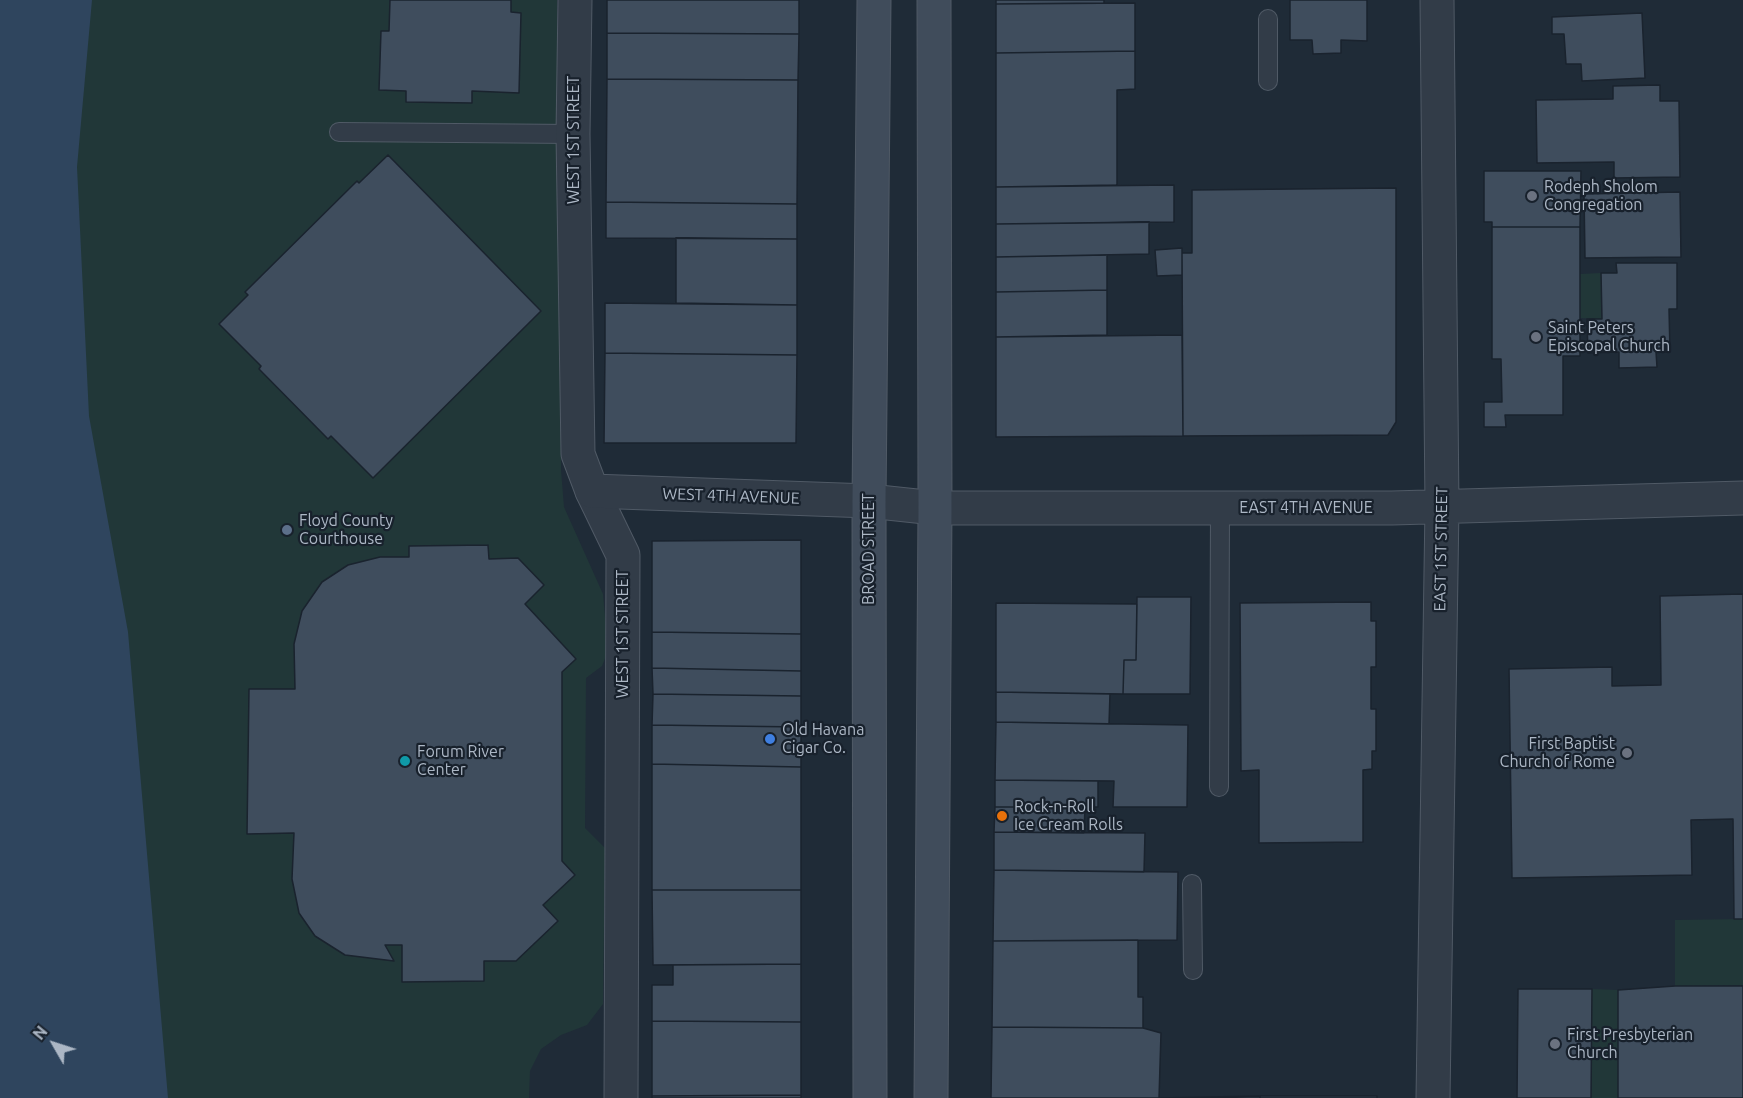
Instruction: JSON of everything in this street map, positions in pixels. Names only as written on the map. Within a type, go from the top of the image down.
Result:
[{"type":"main road","name":"BROAD STREET","points":[[870,1098],[869,501],[874,0]]},
{"type":"main road","points":[[931,1098],[935,508],[934,0]]},
{"type":"street","name":"WEST 1ST STREET","points":[[575,0],[573,134],[578,454],[592,491],[623,555],[621,1098]]},
{"type":"street","name":"EAST 1ST STREET","points":[[1433,1098],[1442,506],[1437,0]]},
{"type":"street","name":"WEST 4TH AVENUE","points":[[592,491],[869,501]]},
{"type":"street","name":"EAST 4TH AVENUE","points":[[869,501],[935,508],[1220,508],[1442,506],[1743,498]]},
{"type":"lane","points":[[1268,19],[1268,81]]},
{"type":"lane","points":[[339,132],[573,134]]},
{"type":"lane","points":[[1219,787],[1220,508]]},
{"type":"lane","points":[[1192,884],[1193,970]]},
{"type":"green space","name":"Floyd County Courthouse","points":[[0,0],[557,0],[557,114],[564,157],[561,470],[564,507],[603,594],[608,651],[602,666],[586,678],[585,828],[605,848],[603,1004],[587,1025],[561,1035],[541,1049],[530,1071],[529,1098],[0,1098]]},
{"type":"green space","points":[[1601,273],[1602,319],[1580,318],[1580,274]]},
{"type":"green space","points":[[1743,919],[1743,985],[1675,986],[1675,920]]},
{"type":"green space","points":[[1592,989],[1618,990],[1618,1098],[1591,1098]]},
{"type":"water","points":[[0,0],[92,0],[77,167],[89,416],[128,632],[168,1098],[0,1098]]},
{"type":"building","points":[[390,0],[511,0],[511,12],[521,13],[519,93],[472,91],[472,103],[406,102],[406,91],[379,90],[381,31],[389,31]]},
{"type":"building","points":[[607,0],[799,0],[799,34],[607,33]]},
{"type":"building","points":[[996,0],[1104,0],[1104,3],[996,4]]},
{"type":"building","points":[[1290,0],[1367,0],[1367,41],[1341,40],[1341,53],[1313,54],[1312,40],[1290,40]]},
{"type":"building","points":[[1135,3],[1135,51],[996,53],[996,4]]},
{"type":"building","points":[[1642,13],[1645,78],[1582,81],[1581,64],[1566,64],[1564,34],[1552,34],[1552,17]]},
{"type":"building","points":[[607,33],[799,34],[798,80],[607,79]]},
{"type":"building","points":[[1135,51],[1135,89],[1117,90],[1117,185],[996,187],[996,53]]},
{"type":"building","points":[[607,79],[798,80],[797,204],[606,202]]},
{"type":"building","points":[[1660,85],[1660,101],[1679,101],[1680,177],[1614,178],[1614,162],[1537,163],[1536,100],[1613,99],[1613,86]]},
{"type":"building","points":[[388,155],[541,311],[373,478],[331,436],[328,439],[259,369],[261,366],[219,324],[248,295],[245,292],[357,181],[359,183]]},
{"type":"building","name":"Rodeph Sholom Congregation","points":[[1484,171],[1581,171],[1580,227],[1492,227],[1492,222],[1484,222]]},
{"type":"building","points":[[1174,185],[1174,222],[996,224],[996,187]]},
{"type":"building","points":[[1396,188],[1396,422],[1388,435],[1183,436],[1182,253],[1192,253],[1192,190]]},
{"type":"building","points":[[1680,192],[1681,257],[1585,258],[1584,194]]},
{"type":"building","points":[[606,202],[797,204],[797,239],[606,238]]},
{"type":"building","points":[[1149,222],[1149,254],[996,257],[996,224]]},
{"type":"building","name":"Saint Peters Episcopal Church","points":[[1492,227],[1580,227],[1580,356],[1563,356],[1563,415],[1505,415],[1506,427],[1484,427],[1484,402],[1502,402],[1501,359],[1492,359]]},
{"type":"building","points":[[676,238],[797,239],[797,305],[676,303]]},
{"type":"building","points":[[1182,248],[1182,275],[1157,276],[1155,250]]},
{"type":"building","points":[[1107,255],[1107,290],[996,292],[996,257]]},
{"type":"building","points":[[1616,263],[1677,263],[1677,309],[1669,309],[1670,352],[1656,352],[1657,367],[1619,368],[1619,352],[1588,353],[1587,319],[1602,319],[1601,273],[1617,273]]},
{"type":"building","points":[[1107,290],[1107,335],[996,337],[996,292]]},
{"type":"building","points":[[605,303],[797,305],[797,355],[605,353]]},
{"type":"building","points":[[1182,335],[1183,436],[996,437],[996,337]]},
{"type":"building","points":[[605,353],[797,355],[796,443],[604,443]]},
{"type":"building","points":[[801,540],[801,634],[652,632],[652,541]]},
{"type":"building","name":"Forum River Center","points":[[488,545],[489,559],[518,558],[544,585],[525,604],[576,659],[562,672],[562,861],[575,875],[543,905],[558,921],[516,961],[484,961],[484,981],[402,982],[402,945],[385,945],[394,961],[345,955],[315,936],[299,913],[292,879],[294,833],[247,834],[249,689],[295,689],[294,644],[302,611],[322,582],[348,565],[380,557],[409,557],[409,546]]},
{"type":"building","name":"First Baptist Church of Rome","points":[[1743,594],[1743,919],[1734,919],[1733,819],[1691,820],[1692,875],[1512,878],[1509,669],[1612,667],[1612,686],[1661,685],[1660,596]]},
{"type":"building","points":[[1137,597],[1191,597],[1190,694],[1123,694],[1124,660],[1136,660]]},
{"type":"building","points":[[1371,602],[1371,621],[1376,621],[1376,667],[1371,667],[1371,709],[1376,709],[1376,751],[1372,751],[1372,769],[1363,770],[1363,842],[1259,843],[1259,770],[1241,771],[1240,603]]},
{"type":"building","points":[[996,603],[1137,604],[1136,660],[1124,660],[1123,694],[996,692]]},
{"type":"building","points":[[652,632],[801,634],[801,671],[652,668]]},
{"type":"building","points":[[652,668],[801,671],[801,696],[653,694]]},
{"type":"building","points":[[996,692],[1110,694],[1109,724],[996,722]]},
{"type":"building","points":[[653,694],[801,696],[801,727],[652,725]]},
{"type":"building","points":[[996,722],[1188,725],[1187,807],[1113,807],[1114,781],[995,780]]},
{"type":"building","points":[[652,725],[801,727],[801,767],[652,764]]},
{"type":"building","points":[[652,764],[801,767],[801,890],[652,890]]},
{"type":"building","points":[[995,780],[1098,781],[1098,807],[995,807]]},
{"type":"building","points":[[995,807],[1085,807],[1084,833],[994,832]]},
{"type":"building","points":[[994,832],[1145,833],[1144,872],[994,870]]},
{"type":"building","points":[[994,870],[1178,872],[1177,940],[993,941]]},
{"type":"building","points":[[652,890],[801,890],[801,964],[653,965]]},
{"type":"building","points":[[1138,940],[1138,997],[1143,997],[1143,1028],[992,1027],[993,941]]},
{"type":"building","points":[[801,964],[801,1022],[652,1021],[652,985],[673,985],[673,965]]},
{"type":"building","points":[[1675,986],[1743,986],[1743,1098],[1618,1098],[1618,990]]},
{"type":"building","name":"First Presbyterian Church","points":[[1518,989],[1592,989],[1591,1098],[1517,1098]]},
{"type":"building","points":[[652,1021],[801,1022],[801,1095],[652,1096]]},
{"type":"building","points":[[992,1027],[1143,1028],[1161,1033],[1159,1098],[991,1098]]},
{"type":"building","points":[[801,1095],[801,1098],[652,1098],[652,1096]]},
{"type":"building","points":[[1260,1096],[1260,1098],[1159,1098]]},
{"type":"building","points":[[1260,1096],[1377,1096],[1377,1098],[1260,1098]]},
{"type":"place","name":"Rodeph Sholom Congregation","points":[[1532,196]]},
{"type":"place","name":"Saint Peters Episcopal Church","points":[[1536,337]]},
{"type":"place","name":"Floyd County Courthouse","points":[[287,530]]},
{"type":"place","name":"Old Havana Cigar Co.","points":[[770,739]]},
{"type":"place","name":"First Baptist Church of Rome","points":[[1627,753]]},
{"type":"place","name":"Forum River Center","points":[[405,761]]},
{"type":"place","name":"Rock-n-Roll Ice Cream Rolls","points":[[1002,816]]},
{"type":"place","name":"First Presbyterian Church","points":[[1555,1044]]}]
